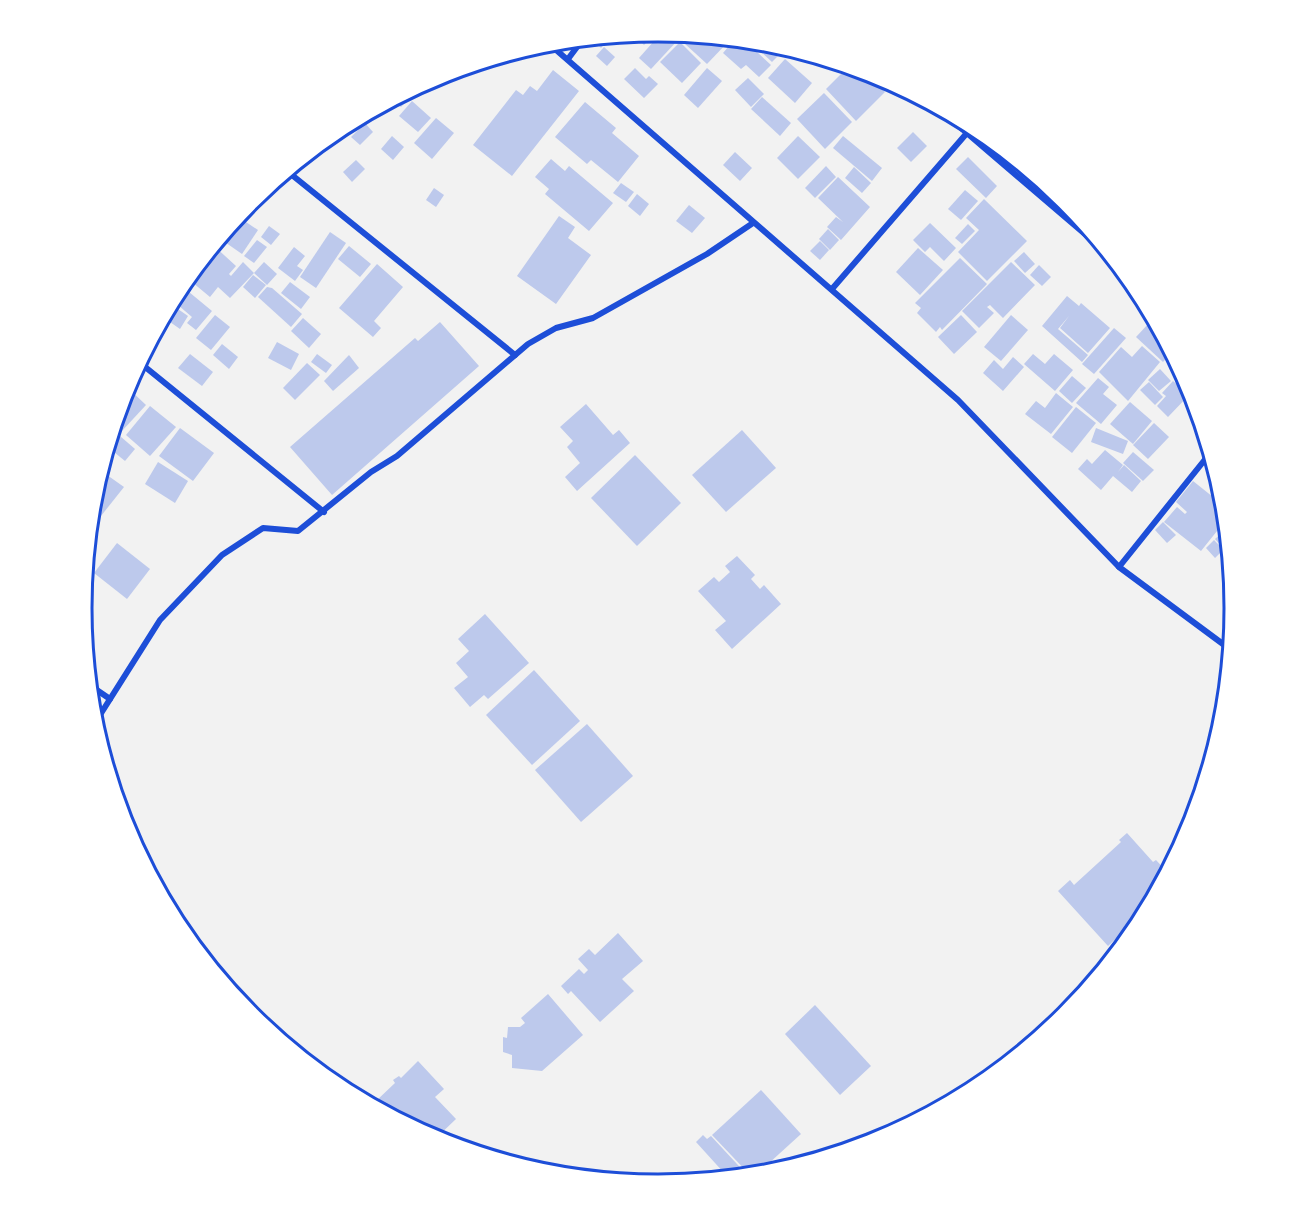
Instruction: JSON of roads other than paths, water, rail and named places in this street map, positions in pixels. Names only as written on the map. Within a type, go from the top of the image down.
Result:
[{"type":"street","points":[[568,59],[576,48]]},
{"type":"street","points":[[559,51],[958,400],[1119,567],[1223,644]]},
{"type":"street","points":[[832,289],[967,133]]},
{"type":"street","points":[[969,134],[1076,226]]},
{"type":"street","points":[[292,176],[516,355]]},
{"type":"street","points":[[101,713],[160,620],[222,555],[263,528],[298,531],[371,472],[397,456],[516,355],[556,328],[593,318],[707,254],[753,223]]},
{"type":"street","points":[[146,368],[324,512]]},
{"type":"street","points":[[1119,567],[1204,460]]},
{"type":"street","points":[[97,690],[110,699]]}]
